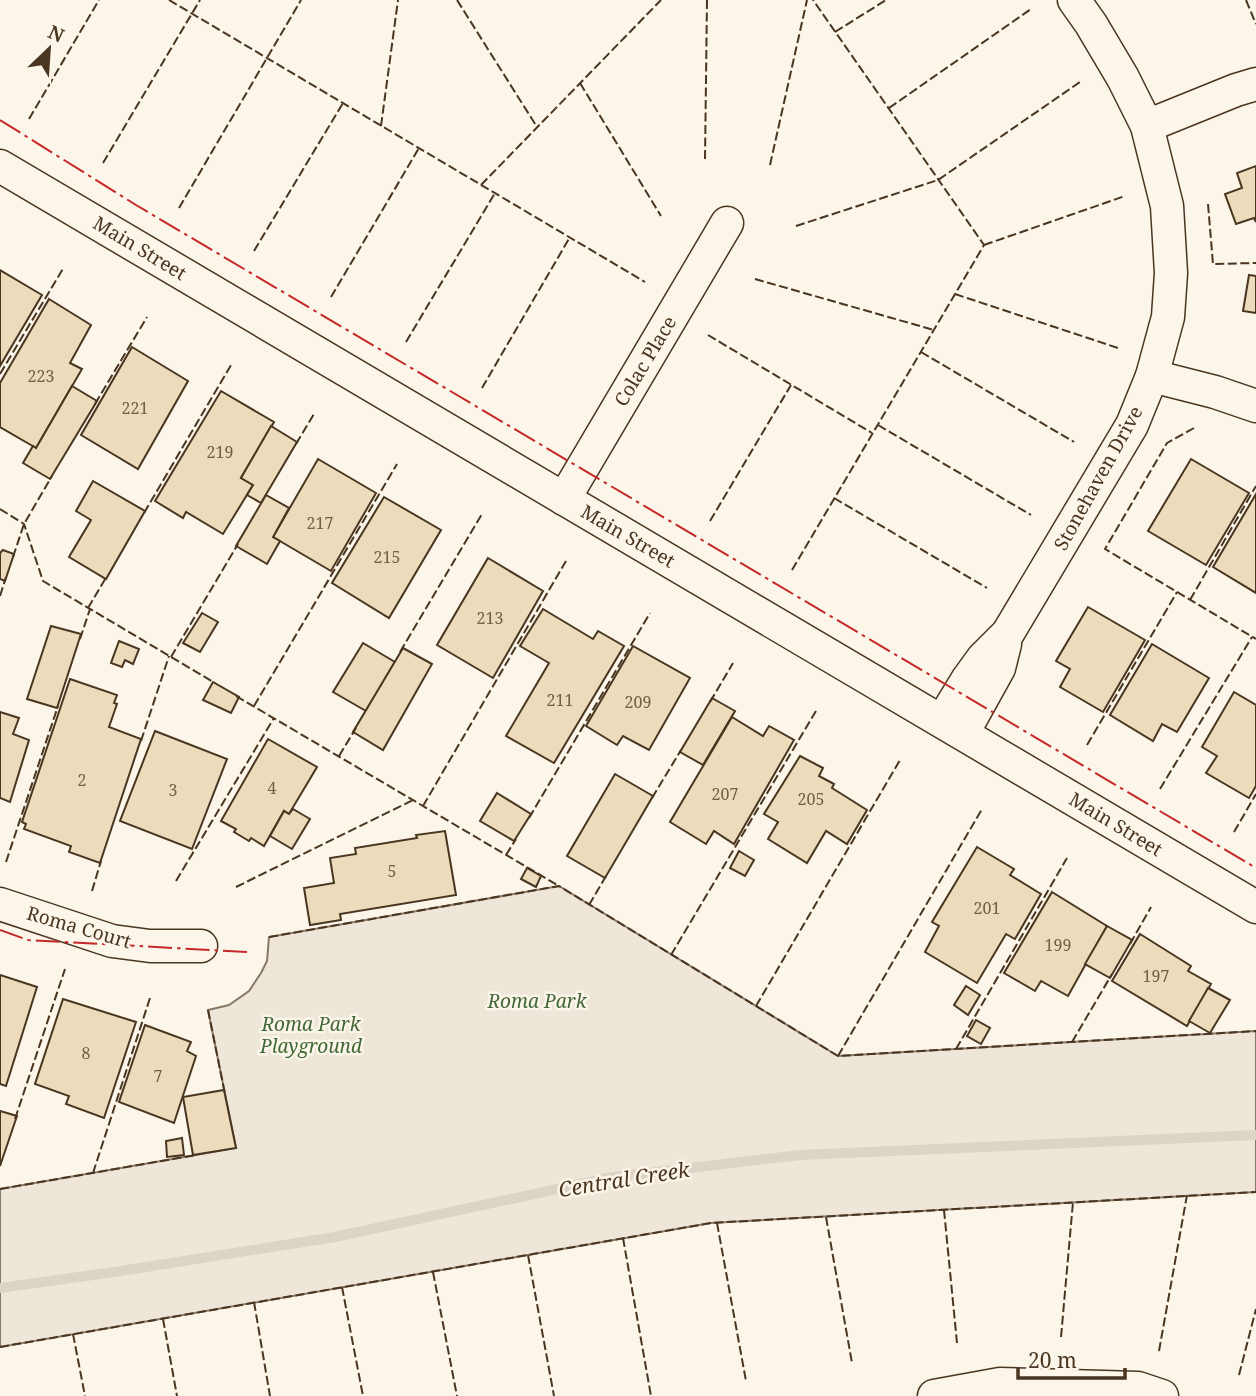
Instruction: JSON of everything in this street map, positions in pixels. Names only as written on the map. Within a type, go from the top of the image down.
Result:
[{"type":"street","name":"Stonehaven Drive","points":[[953,727],[987,692],[999,668],[1008,633],[1132,425],[1152,376],[1168,317],[1170,250],[1167,206],[1147,126],[1123,78],[1074,0]]},
{"type":"street","points":[[1147,126],[1256,84]]},
{"type":"street","name":"Main Street","points":[[0,166],[1256,906]]},
{"type":"street","name":"Colac Place","points":[[564,499],[727,223]]},
{"type":"street","points":[[1152,376],[1256,406]]},
{"type":"street","name":"Roma Court","points":[[0,904],[112,941],[150,946],[201,946]]},
{"type":"street","points":[[934,1396],[1000,1384],[1138,1388],[1162,1396]]},
{"type":"green space","points":[[559,886],[838,1056],[1256,1031],[1256,1192],[711,1223],[0,1347],[0,1189],[236,1148],[208,1010],[229,1005],[249,991],[267,961],[269,937]]},
{"type":"building","points":[[1256,166],[1256,222],[1254,218],[1236,224],[1225,194],[1242,188],[1237,173]]},
{"type":"building","points":[[0,270],[42,295],[0,366]]},
{"type":"building","points":[[1249,275],[1256,276],[1256,313],[1243,311]]},
{"type":"building","points":[[49,299],[91,325],[70,363],[82,369],[36,448],[0,427],[0,383]]},
{"type":"building","points":[[132,347],[188,381],[138,469],[81,435]]},
{"type":"building","points":[[72,386],[97,401],[50,479],[23,463],[33,446],[36,448]]},
{"type":"building","points":[[221,391],[274,422],[241,478],[253,485],[223,534],[186,512],[183,518],[155,501]]},
{"type":"building","points":[[271,426],[297,442],[261,503],[247,495],[253,485],[241,478]]},
{"type":"building","points":[[318,459],[376,493],[331,571],[273,537]]},
{"type":"building","points":[[1191,459],[1249,493],[1206,565],[1148,531]]},
{"type":"building","points":[[93,481],[145,511],[106,579],[69,557],[91,520],[76,511]]},
{"type":"building","points":[[1256,494],[1256,593],[1213,567]]},
{"type":"building","points":[[266,495],[289,508],[273,537],[280,541],[267,564],[236,546]]},
{"type":"building","points":[[384,497],[441,530],[389,618],[332,583]]},
{"type":"building","points":[[3,550],[14,554],[5,581],[0,579],[0,553]]},
{"type":"building","points":[[488,558],[543,591],[493,678],[437,645]]},
{"type":"building","points":[[1088,607],[1145,640],[1103,712],[1060,687],[1070,669],[1056,661]]},
{"type":"building","points":[[543,609],[593,639],[598,631],[624,646],[554,763],[506,736],[549,663],[520,646]]},
{"type":"building","points":[[202,613],[218,622],[200,652],[183,643]]},
{"type":"building","points":[[51,626],[81,634],[57,708],[27,699]]},
{"type":"building","points":[[119,641],[139,649],[133,664],[125,660],[122,667],[111,663]]},
{"type":"building","points":[[363,643],[395,662],[366,711],[333,692]]},
{"type":"building","points":[[1152,644],[1209,678],[1177,732],[1162,724],[1153,741],[1110,715]]},
{"type":"building","points":[[633,646],[690,678],[649,750],[623,736],[617,745],[586,726]]},
{"type":"building","points":[[403,648],[432,664],[383,750],[353,732]]},
{"type":"building","points":[[70,679],[117,695],[114,703],[117,704],[109,727],[141,739],[100,863],[69,852],[71,846],[24,829],[26,824],[22,822]]},
{"type":"building","points":[[213,682],[239,697],[231,713],[203,700]]},
{"type":"building","points":[[1234,692],[1256,705],[1256,786],[1249,798],[1206,773],[1217,756],[1202,747]]},
{"type":"building","points":[[712,698],[735,711],[703,765],[680,752]]},
{"type":"building","points":[[0,712],[19,718],[13,734],[29,740],[10,802],[0,798]]},
{"type":"building","points":[[732,717],[763,736],[769,726],[794,740],[734,844],[714,831],[706,844],[670,822]]},
{"type":"building","points":[[155,731],[227,759],[192,849],[120,821]]},
{"type":"building","points":[[268,739],[317,767],[289,814],[284,811],[264,846],[251,838],[249,841],[234,832],[236,829],[221,821]]},
{"type":"building","points":[[800,756],[823,768],[819,776],[834,784],[832,788],[867,810],[847,844],[826,831],[807,863],[768,839],[778,822],[764,814]]},
{"type":"building","points":[[615,774],[653,796],[605,878],[567,856]]},
{"type":"building","points":[[497,793],[531,814],[514,841],[480,821]]},
{"type":"building","points":[[293,809],[310,819],[292,849],[270,836],[284,811],[289,814]]},
{"type":"building","points":[[445,831],[456,895],[340,914],[341,920],[310,925],[304,888],[334,883],[330,858],[356,854],[355,848]]},
{"type":"building","points":[[977,847],[1014,869],[1010,875],[1041,894],[1015,939],[1006,934],[977,983],[925,952],[939,926],[932,922]]},
{"type":"building","points":[[739,851],[754,860],[745,876],[730,868]]},
{"type":"building","points":[[527,868],[541,876],[536,887],[521,879]]},
{"type":"building","points":[[1052,892],[1107,926],[1068,996],[1041,981],[1035,991],[1004,973]]},
{"type":"building","points":[[1107,926],[1132,940],[1110,978],[1085,964]]},
{"type":"building","points":[[1140,934],[1191,966],[1188,971],[1211,984],[1187,1026],[1112,981]]},
{"type":"building","points":[[0,975],[37,987],[6,1086],[0,1084]]},
{"type":"building","points":[[966,986],[980,995],[968,1015],[954,1005]]},
{"type":"building","points":[[1208,988],[1230,1000],[1210,1033],[1189,1021]]},
{"type":"building","points":[[63,999],[136,1022],[104,1118],[66,1104],[69,1096],[35,1084]]},
{"type":"building","points":[[976,1020],[990,1028],[981,1044],[967,1036]]},
{"type":"building","points":[[145,1025],[191,1042],[187,1051],[196,1056],[174,1123],[119,1102]]},
{"type":"building","points":[[224,1090],[236,1148],[193,1155],[183,1097]]},
{"type":"building","points":[[0,1111],[17,1116],[0,1166]]},
{"type":"building","points":[[182,1138],[184,1155],[167,1157],[166,1141]]},
{"type":"waterway","name":"Central Creek","points":[[0,1288],[335,1237],[613,1177],[800,1155],[1256,1135]]},
{"type":"fence","points":[[29,119],[99,0]]},
{"type":"fence","points":[[169,0],[645,282]]},
{"type":"fence","points":[[103,163],[200,0]]},
{"type":"fence","points":[[179,208],[301,0]]},
{"type":"fence","points":[[381,126],[398,0]]},
{"type":"fence","points":[[457,0],[537,127]]},
{"type":"fence","points":[[481,185],[661,0]]},
{"type":"fence","points":[[705,159],[707,0]]},
{"type":"fence","points":[[770,165],[807,0]]},
{"type":"fence","points":[[792,570],[984,245],[813,0]]},
{"type":"fence","points":[[835,32],[886,0]]},
{"type":"fence","points":[[1246,0],[1256,24]]},
{"type":"fence","points":[[889,108],[1031,9]]},
{"type":"fence","points":[[796,226],[938,180],[1080,82]]},
{"type":"fence","points":[[580,83],[661,216]]},
{"type":"fence","points":[[254,251],[343,103]]},
{"type":"fence","points":[[331,297],[419,148]]},
{"type":"fence","points":[[406,342],[495,193]]},
{"type":"fence","points":[[984,245],[1125,196]]},
{"type":"fence","points":[[1208,204],[1213,264],[1256,263]]},
{"type":"fence","points":[[482,388],[570,237]]},
{"type":"fence","points":[[0,374],[64,267]]},
{"type":"fence","points":[[755,279],[934,330]]},
{"type":"fence","points":[[955,294],[1118,348]]},
{"type":"fence","points":[[95,404],[147,317]]},
{"type":"fence","points":[[708,335],[872,433]]},
{"type":"fence","points":[[921,352],[1074,442]]},
{"type":"fence","points":[[144,513],[231,365]]},
{"type":"fence","points":[[710,521],[791,385]]},
{"type":"fence","points":[[296,444],[314,414]]},
{"type":"fence","points":[[878,425],[1031,515]]},
{"type":"fence","points":[[1194,428],[1167,443],[1105,549],[1256,639]]},
{"type":"fence","points":[[254,706],[397,464]]},
{"type":"fence","points":[[13,557],[24,524],[52,476]]},
{"type":"fence","points":[[1190,600],[1256,486]]},
{"type":"fence","points":[[834,498],[987,588]]},
{"type":"fence","points":[[0,509],[24,524],[43,581],[215,683]]},
{"type":"fence","points":[[400,652],[482,514]]},
{"type":"fence","points":[[171,657],[238,544]]},
{"type":"fence","points":[[423,806],[566,561]]},
{"type":"fence","points":[[88,608],[107,576]]},
{"type":"fence","points":[[0,596],[6,577]]},
{"type":"fence","points":[[1087,745],[1177,592]]},
{"type":"fence","points":[[80,639],[90,609]]},
{"type":"fence","points":[[529,818],[650,613]]},
{"type":"fence","points":[[1160,789],[1252,637]]},
{"type":"fence","points":[[141,741],[169,656]]},
{"type":"fence","points":[[710,702],[733,663]]},
{"type":"fence","points":[[236,696],[559,886]]},
{"type":"fence","points":[[6,862],[58,706]]},
{"type":"fence","points":[[671,955],[816,711]]},
{"type":"fence","points":[[176,881],[274,718]]},
{"type":"fence","points":[[339,756],[356,728]]},
{"type":"fence","points":[[652,798],[681,750]]},
{"type":"fence","points":[[756,1006],[900,760]]},
{"type":"fence","points":[[1234,832],[1256,794]]},
{"type":"fence","points":[[236,887],[413,800]]},
{"type":"fence","points":[[838,1056],[982,809]]},
{"type":"fence","points":[[506,855],[516,839]]},
{"type":"fence","points":[[956,1049],[1067,858]]},
{"type":"fence","points":[[92,891],[101,861]]},
{"type":"fence","points":[[589,905],[606,876]]},
{"type":"fence","points":[[269,937],[559,886],[838,1056],[1256,1031]]},
{"type":"fence","points":[[1130,944],[1151,907]]},
{"type":"fence","points":[[15,1119],[65,969]]},
{"type":"fence","points":[[1072,1042],[1112,974]]},
{"type":"fence","points":[[93,1173],[150,998]]},
{"type":"fence","points":[[208,1010],[225,1094]]},
{"type":"fence","points":[[0,1189],[196,1155]]},
{"type":"fence","points":[[0,1347],[711,1223],[1256,1192]]},
{"type":"fence","points":[[1159,1351],[1187,1195]]},
{"type":"fence","points":[[1061,1337],[1073,1202]]},
{"type":"fence","points":[[944,1210],[957,1343]]},
{"type":"fence","points":[[826,1217],[852,1363]]},
{"type":"fence","points":[[717,1223],[746,1381]]},
{"type":"fence","points":[[623,1238],[651,1396]]},
{"type":"fence","points":[[528,1255],[554,1396]]},
{"type":"fence","points":[[433,1272],[457,1396]]},
{"type":"fence","points":[[342,1287],[363,1396]]},
{"type":"fence","points":[[254,1302],[270,1396]]},
{"type":"fence","points":[[1239,1375],[1256,1309]]},
{"type":"fence","points":[[163,1319],[177,1396]]},
{"type":"fence","points":[[73,1334],[85,1396]]},
{"type":"power","points":[[0,120],[136,205],[1256,868]]},
{"type":"power","points":[[0,930],[28,940],[247,952]]},
{"type":"park label","name":"Roma Park","points":[[537,1001]]},
{"type":"park label","name":"Roma Park Playground","points":[[311,1035]]}]
